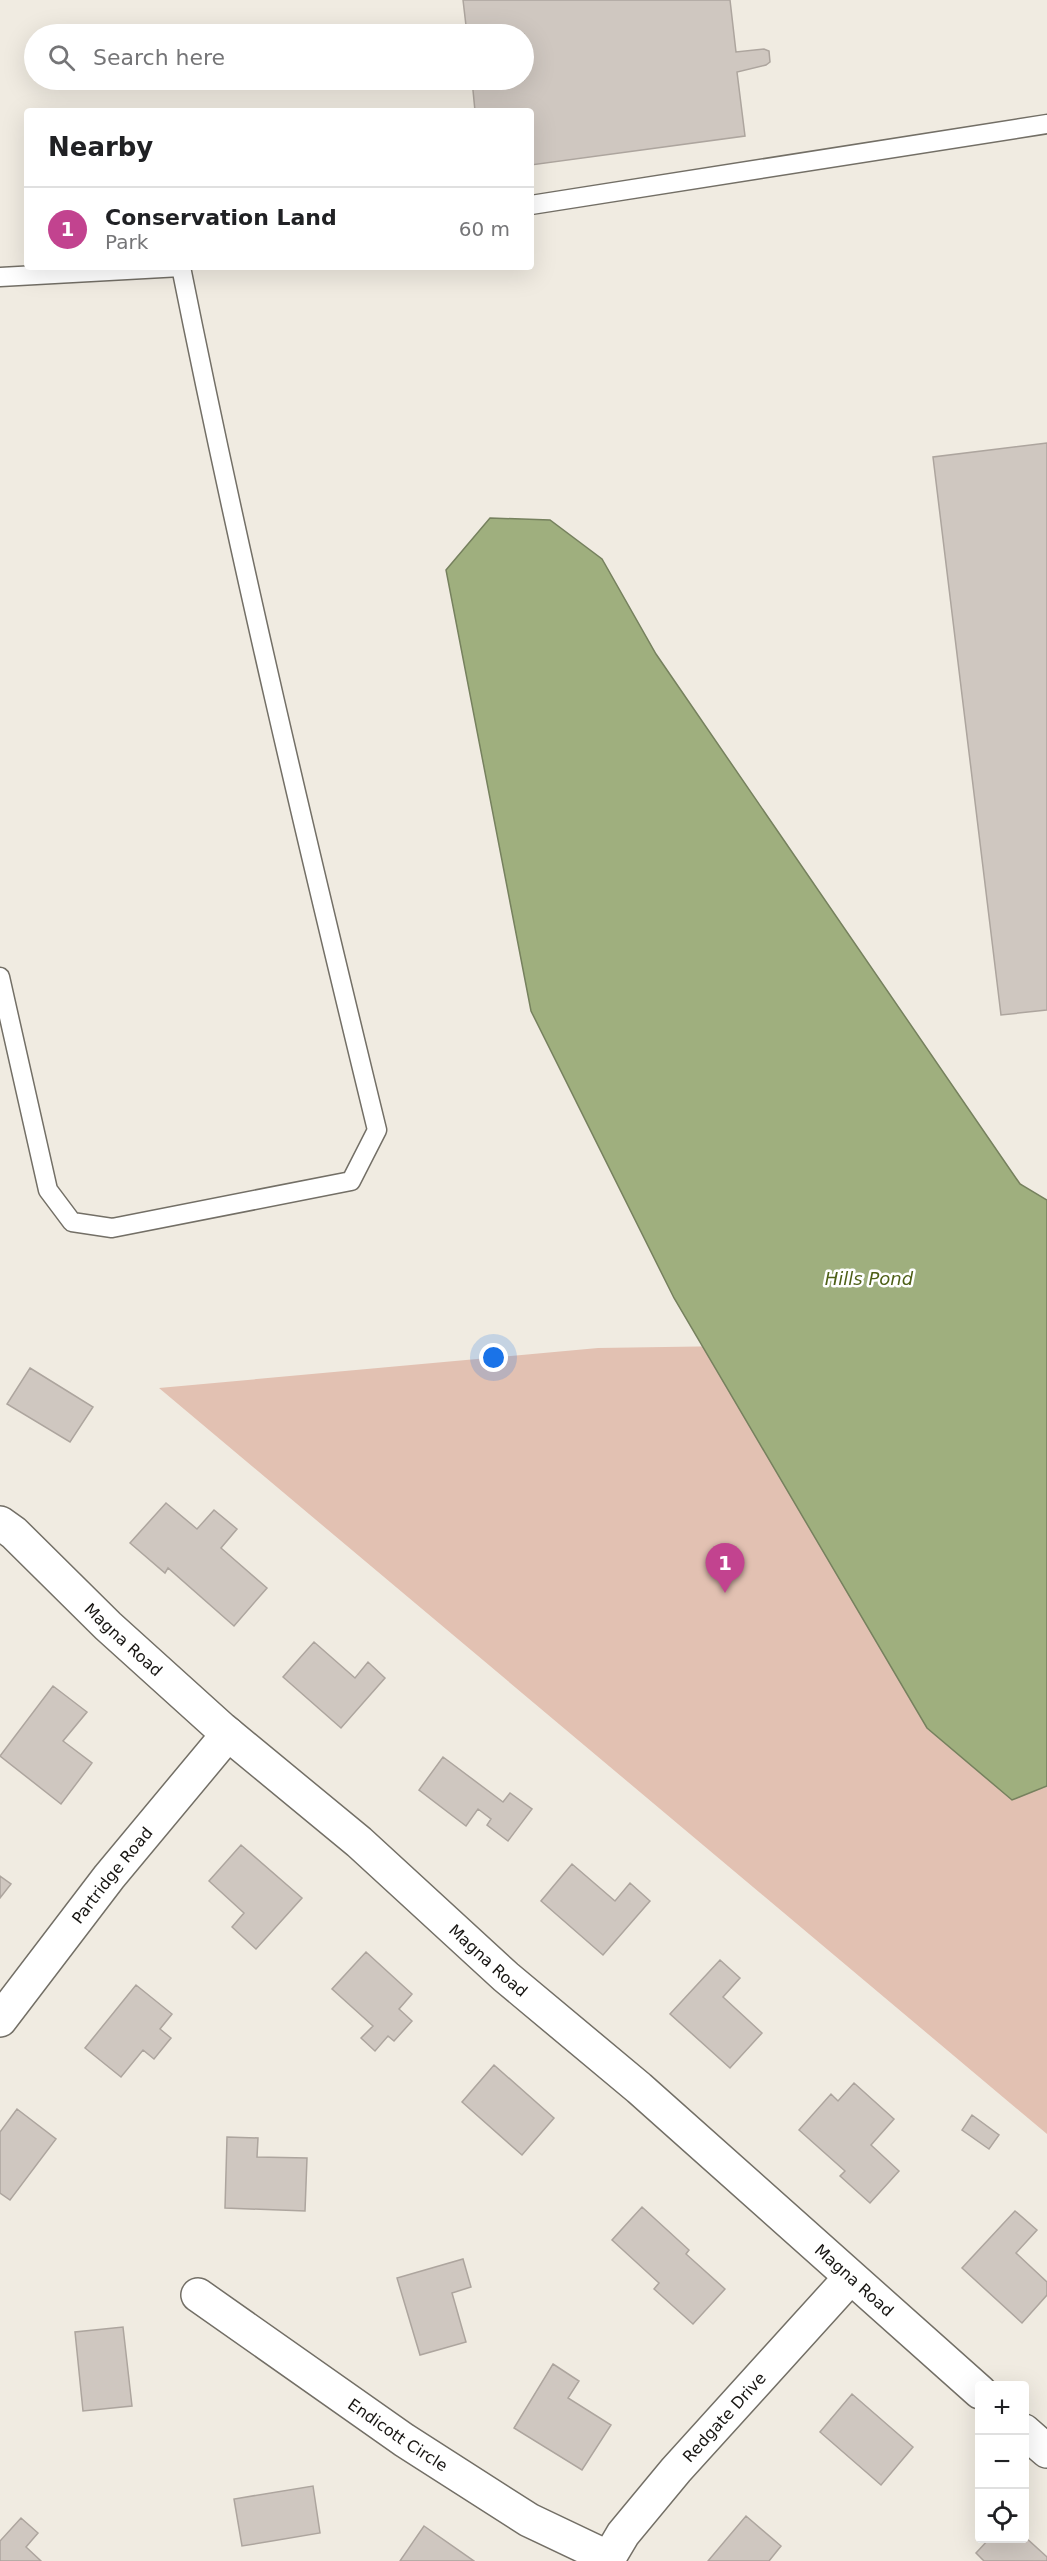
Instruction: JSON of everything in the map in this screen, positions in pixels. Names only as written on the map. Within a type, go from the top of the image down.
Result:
[{"type":"street","name":"Magna Road","points":[[0,1523],[14,1533],[108,1626],[228,1734],[359,1842],[506,1977],[639,2088],[975,2388]]},
{"type":"street","name":"Partridge Road","points":[[0,2020],[109,1877],[228,1734]]},
{"type":"street","name":"Redgate Drive","points":[[608,2559],[623,2534],[676,2470],[850,2278]]},
{"type":"street","name":"Endicott Circle","points":[[198,2295],[414,2446],[529,2520],[608,2559]]},
{"type":"street","points":[[1029,2435],[1047,2451]]},
{"type":"lane","points":[[534,205],[1047,124]]},
{"type":"lane","points":[[0,277],[128,270]]},
{"type":"lane","points":[[0,978],[48,1190],[72,1222],[112,1228],[351,1181],[377,1130],[308,844],[209,407],[184,270]]},
{"type":"shaded area","points":[[954,1107],[1047,1213],[1047,2134],[159,1388],[598,1348],[732,1346]]},
{"type":"water","name":"Hills Pond","points":[[490,518],[550,520],[602,559],[656,654],[1020,1184],[1047,1200],[1047,1786],[1012,1800],[927,1728],[674,1298],[531,1011],[446,570]]},
{"type":"building","points":[[463,0],[730,0],[736,52],[764,49],[769,51],[770,62],[737,72],[745,136],[534,165],[534,108],[475,108],[473,90],[534,90],[534,24],[466,24]]},
{"type":"building","points":[[1047,443],[1047,1010],[1001,1015],[933,457]]},
{"type":"building","points":[[30,1368],[93,1407],[70,1442],[7,1404]]},
{"type":"building","points":[[166,1503],[197,1529],[214,1510],[237,1529],[221,1548],[267,1588],[234,1626],[168,1568],[165,1573],[130,1543]]},
{"type":"building","points":[[314,1642],[355,1678],[368,1662],[385,1678],[341,1728],[283,1677]]},
{"type":"building","points":[[53,1686],[87,1712],[63,1741],[92,1763],[61,1804],[0,1756]]},
{"type":"building","points":[[443,1757],[503,1802],[510,1793],[532,1809],[508,1841],[487,1825],[491,1819],[478,1809],[466,1826],[419,1790]]},
{"type":"building","points":[[241,1845],[302,1898],[256,1949],[232,1927],[244,1913],[209,1881]]},
{"type":"building","points":[[572,1864],[615,1901],[630,1883],[650,1901],[603,1955],[541,1901]]},
{"type":"building","points":[[0,1876],[11,1884],[0,1898]]},
{"type":"building","points":[[366,1952],[412,1994],[399,2009],[412,2021],[394,2041],[388,2036],[375,2051],[361,2038],[373,2026],[332,1989]]},
{"type":"building","points":[[720,1960],[740,1978],[723,1997],[762,2033],[730,2068],[670,2014]]},
{"type":"building","points":[[136,1985],[172,2014],[160,2029],[171,2038],[154,2059],[143,2050],[121,2077],[85,2048]]},
{"type":"building","points":[[494,2065],[554,2118],[522,2155],[462,2102]]},
{"type":"building","points":[[854,2083],[894,2119],[871,2145],[899,2171],[870,2203],[840,2176],[845,2171],[799,2130],[831,2094],[838,2101]]},
{"type":"building","points":[[17,2109],[56,2139],[10,2200],[0,2193],[0,2132]]},
{"type":"building","points":[[972,2115],[999,2135],[989,2149],[962,2130]]},
{"type":"building","points":[[227,2137],[258,2138],[257,2157],[307,2158],[305,2211],[225,2208]]},
{"type":"building","points":[[642,2207],[689,2250],[686,2254],[725,2289],[693,2324],[654,2289],[659,2283],[612,2240]]},
{"type":"building","points":[[1015,2211],[1037,2230],[1016,2253],[1047,2282],[1047,2295],[1022,2323],[962,2268]]},
{"type":"building","points":[[463,2259],[471,2287],[452,2293],[466,2342],[420,2355],[397,2278]]},
{"type":"building","points":[[123,2327],[132,2406],[83,2411],[75,2332]]},
{"type":"building","points":[[553,2364],[579,2381],[568,2398],[611,2425],[582,2470],[514,2428]]},
{"type":"building","points":[[852,2394],[913,2447],[881,2485],[820,2432]]},
{"type":"building","points":[[313,2486],[320,2533],[242,2546],[234,2499]]},
{"type":"building","points":[[746,2516],[781,2546],[769,2561],[708,2561]]},
{"type":"building","points":[[21,2518],[38,2533],[26,2547],[41,2561],[0,2561],[0,2541]]},
{"type":"building","points":[[424,2526],[474,2561],[400,2561]]},
{"type":"building","points":[[1029,2541],[1047,2557],[1047,2561],[984,2561],[976,2553],[985,2543],[1029,2543]]},
{"type":"place","name":"Conservation Land","points":[[725,1593]]}]
